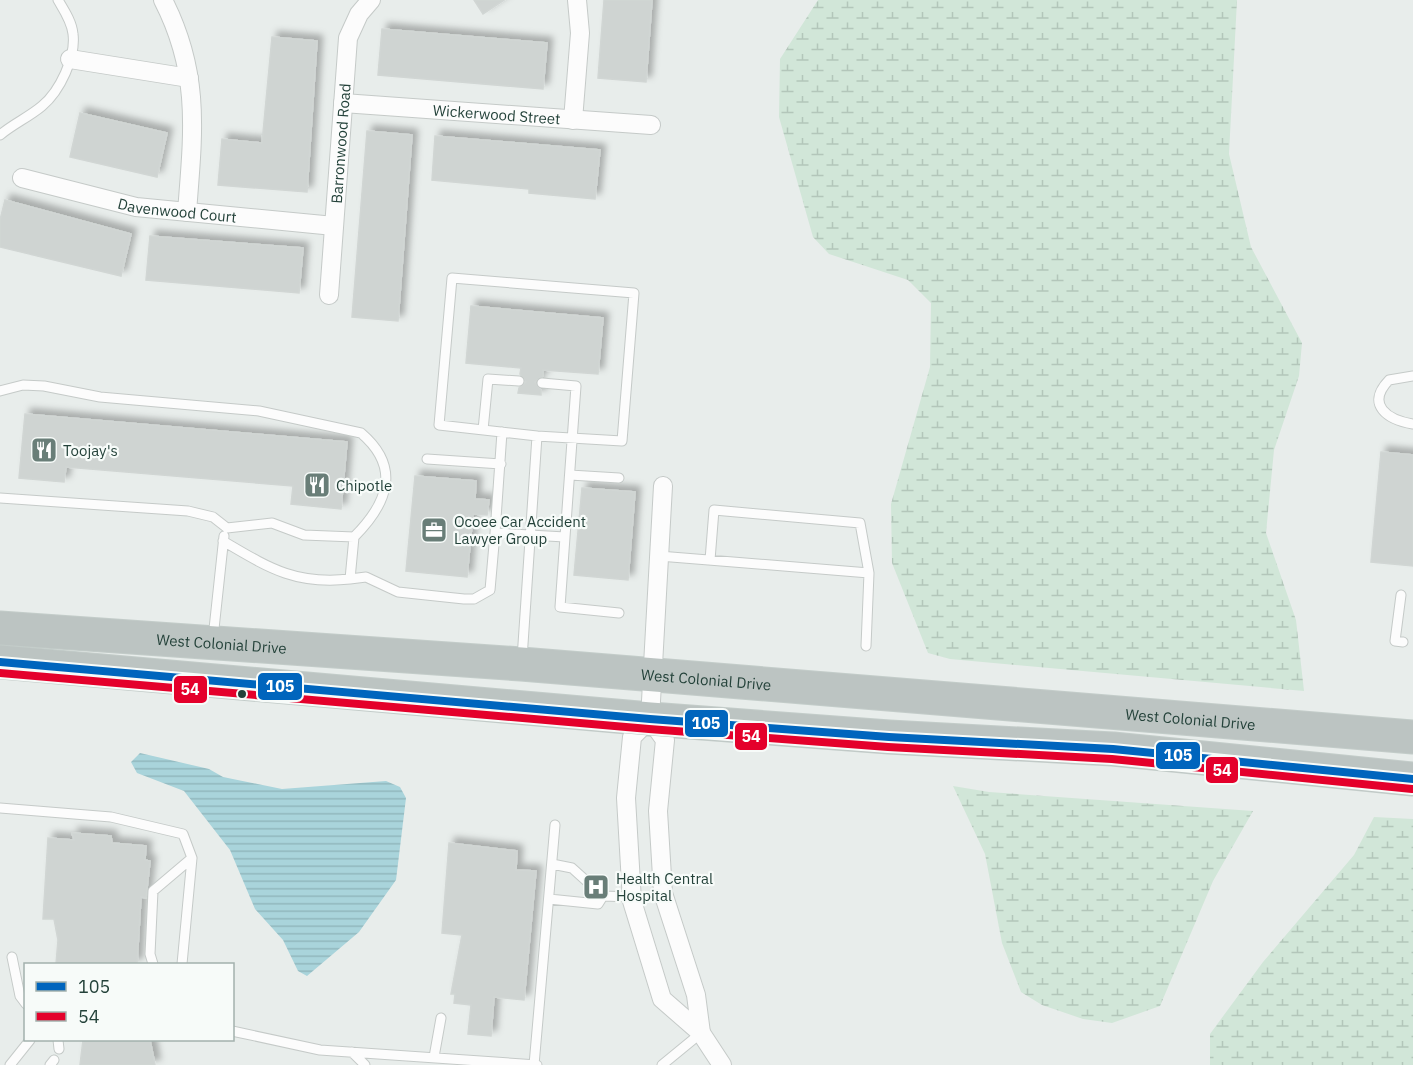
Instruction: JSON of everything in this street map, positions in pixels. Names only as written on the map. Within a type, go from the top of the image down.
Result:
[{"type":"highway","name":"West Colonial Drive","points":[[0,628],[521,664],[1413,737]]},
{"type":"highway","points":[[0,662],[650,719],[889,737],[1058,745],[1413,779]]},
{"type":"highway","points":[[1349,773],[1413,789]]},
{"type":"street","points":[[163,0],[178,35],[189,78],[194,118],[187,212]]},
{"type":"street","name":"Barronwood Road","points":[[329,295],[348,38],[359,14],[371,0]]},
{"type":"street","points":[[573,120],[580,33],[578,0]]},
{"type":"street","points":[[70,59],[189,78]]},
{"type":"street","name":"Wickerwood Street","points":[[343,103],[651,125]]},
{"type":"street","name":"Davenwood Court","points":[[22,178],[136,207],[334,226]]},
{"type":"street","points":[[663,486],[650,719],[665,740],[658,811],[663,893],[696,995],[701,1033]]},
{"type":"street","points":[[650,719],[632,737],[626,798],[631,897],[662,999],[701,1033],[722,1065]]},
{"type":"lane","points":[[0,135],[44,105],[61,81],[70,59],[73,35],[67,15],[58,0]]},
{"type":"lane","points":[[452,278],[634,293],[622,441],[502,432],[439,425],[452,278]]},
{"type":"lane","points":[[1413,376],[1389,380],[1379,394],[1382,411],[1389,418],[1413,424]]},
{"type":"lane","points":[[483,430],[488,379],[519,381]]},
{"type":"lane","points":[[542,383],[576,386],[560,607],[619,613]]},
{"type":"lane","points":[[0,392],[23,385],[44,386],[99,397],[259,411],[361,433],[371,441],[384,462],[387,486],[378,509],[354,537],[350,579]]},
{"type":"lane","points":[[223,541],[287,576],[328,582],[366,577],[398,592],[474,599],[490,590],[502,432]]},
{"type":"lane","points":[[521,664],[532,536],[537,436]]},
{"type":"lane","points":[[427,459],[501,464]]},
{"type":"lane","points":[[570,475],[619,478]]},
{"type":"lane","points":[[0,498],[188,511],[213,518],[227,528],[272,523],[304,535],[354,537]]},
{"type":"lane","points":[[710,560],[714,510],[860,523],[870,573],[866,646]]},
{"type":"lane","points":[[213,641],[223,541],[227,528]]},
{"type":"lane","points":[[495,533],[565,537]]},
{"type":"lane","points":[[659,556],[870,573]]},
{"type":"lane","points":[[1401,596],[1395,641],[1403,642]]},
{"type":"lane","points":[[0,808],[111,817],[183,834],[192,858],[182,963]]},
{"type":"lane","points":[[234,1031],[320,1050],[536,1065],[555,825]]},
{"type":"lane","points":[[153,963],[150,954],[153,891],[192,858]]},
{"type":"lane","points":[[552,864],[572,868],[603,896],[631,897]]},
{"type":"lane","points":[[549,898],[598,904],[603,896]]},
{"type":"lane","points":[[12,957],[20,996],[24,1001]]},
{"type":"lane","points":[[434,1057],[441,1018]]},
{"type":"lane","points":[[662,1065],[701,1033]]},
{"type":"lane","points":[[10,1065],[29,1041]]},
{"type":"lane","points":[[352,1052],[365,1065]]},
{"type":"green space","points":[[818,0],[1237,0],[1229,154],[1251,247],[1302,343],[1299,376],[1274,450],[1266,533],[1296,620],[1304,691],[950,659],[928,653],[892,563],[891,504],[930,367],[931,303],[908,280],[829,254],[813,237],[779,117],[780,59]]},
{"type":"green space","points":[[953,786],[989,792],[1253,811],[1213,881],[1160,1006],[1112,1023],[1083,1019],[1042,1005],[1021,992],[1002,943],[985,854]]},
{"type":"green space","points":[[1374,817],[1413,819],[1413,1065],[1210,1065],[1210,1034],[1263,962],[1354,855]]},
{"type":"water","points":[[140,753],[209,769],[223,777],[282,789],[386,781],[400,787],[406,798],[396,880],[359,932],[307,976],[298,971],[283,940],[255,909],[230,850],[184,791],[137,773],[131,762]]},
{"type":"building","points":[[474,0],[504,0],[483,14]]},
{"type":"building","points":[[604,0],[652,0],[646,82],[598,78]]},
{"type":"building","points":[[382,29],[547,43],[543,89],[378,75]]},
{"type":"building","points":[[272,37],[317,41],[307,192],[218,185],[222,139],[262,143]]},
{"type":"building","points":[[80,113],[167,133],[157,177],[70,157]]},
{"type":"building","points":[[367,131],[412,135],[398,321],[352,317]]},
{"type":"building","points":[[435,136],[600,150],[595,199],[529,193],[529,189],[432,180]]},
{"type":"building","points":[[5,200],[131,234],[121,276],[0,247],[0,220]]},
{"type":"building","points":[[150,236],[303,248],[299,293],[146,280]]},
{"type":"building","points":[[471,306],[603,318],[598,374],[543,370],[543,376],[535,382],[541,390],[541,395],[518,393],[519,388],[526,382],[520,374],[521,368],[466,363]]},
{"type":"building","points":[[25,414],[347,442],[341,509],[291,504],[293,486],[66,467],[64,482],[19,478]]},
{"type":"building","points":[[1381,452],[1413,455],[1413,566],[1371,562]]},
{"type":"building","points":[[415,476],[476,481],[475,499],[489,500],[487,515],[473,514],[467,577],[406,571]]},
{"type":"building","points":[[582,488],[635,492],[628,580],[574,575]]},
{"type":"building","points":[[72,833],[111,836],[112,843],[146,846],[145,860],[150,861],[146,898],[141,897],[137,963],[56,963],[58,940],[54,919],[43,919],[48,838],[74,840]]},
{"type":"building","points":[[449,843],[517,851],[516,870],[536,871],[524,1000],[494,997],[491,1036],[468,1034],[471,1005],[454,1003],[455,994],[451,994],[462,935],[442,933]]},
{"type":"building","points":[[83,1041],[150,1041],[155,1065],[80,1065]]},
{"type":"transit line","name":"105","points":[[0,662],[650,719],[889,737],[1113,749],[1413,779]]},
{"type":"transit line","name":"54","points":[[0,673],[649,729],[888,747],[1112,759],[1412,789]]},
{"type":"place","name":"Toojay's","points":[[44,450]]},
{"type":"place","name":"Chipotle","points":[[317,485]]},
{"type":"place","name":"Ocoee Car Accident Lawyer Group","points":[[434,530]]},
{"type":"place","name":"Health Central Hospital","points":[[596,887]]}]
